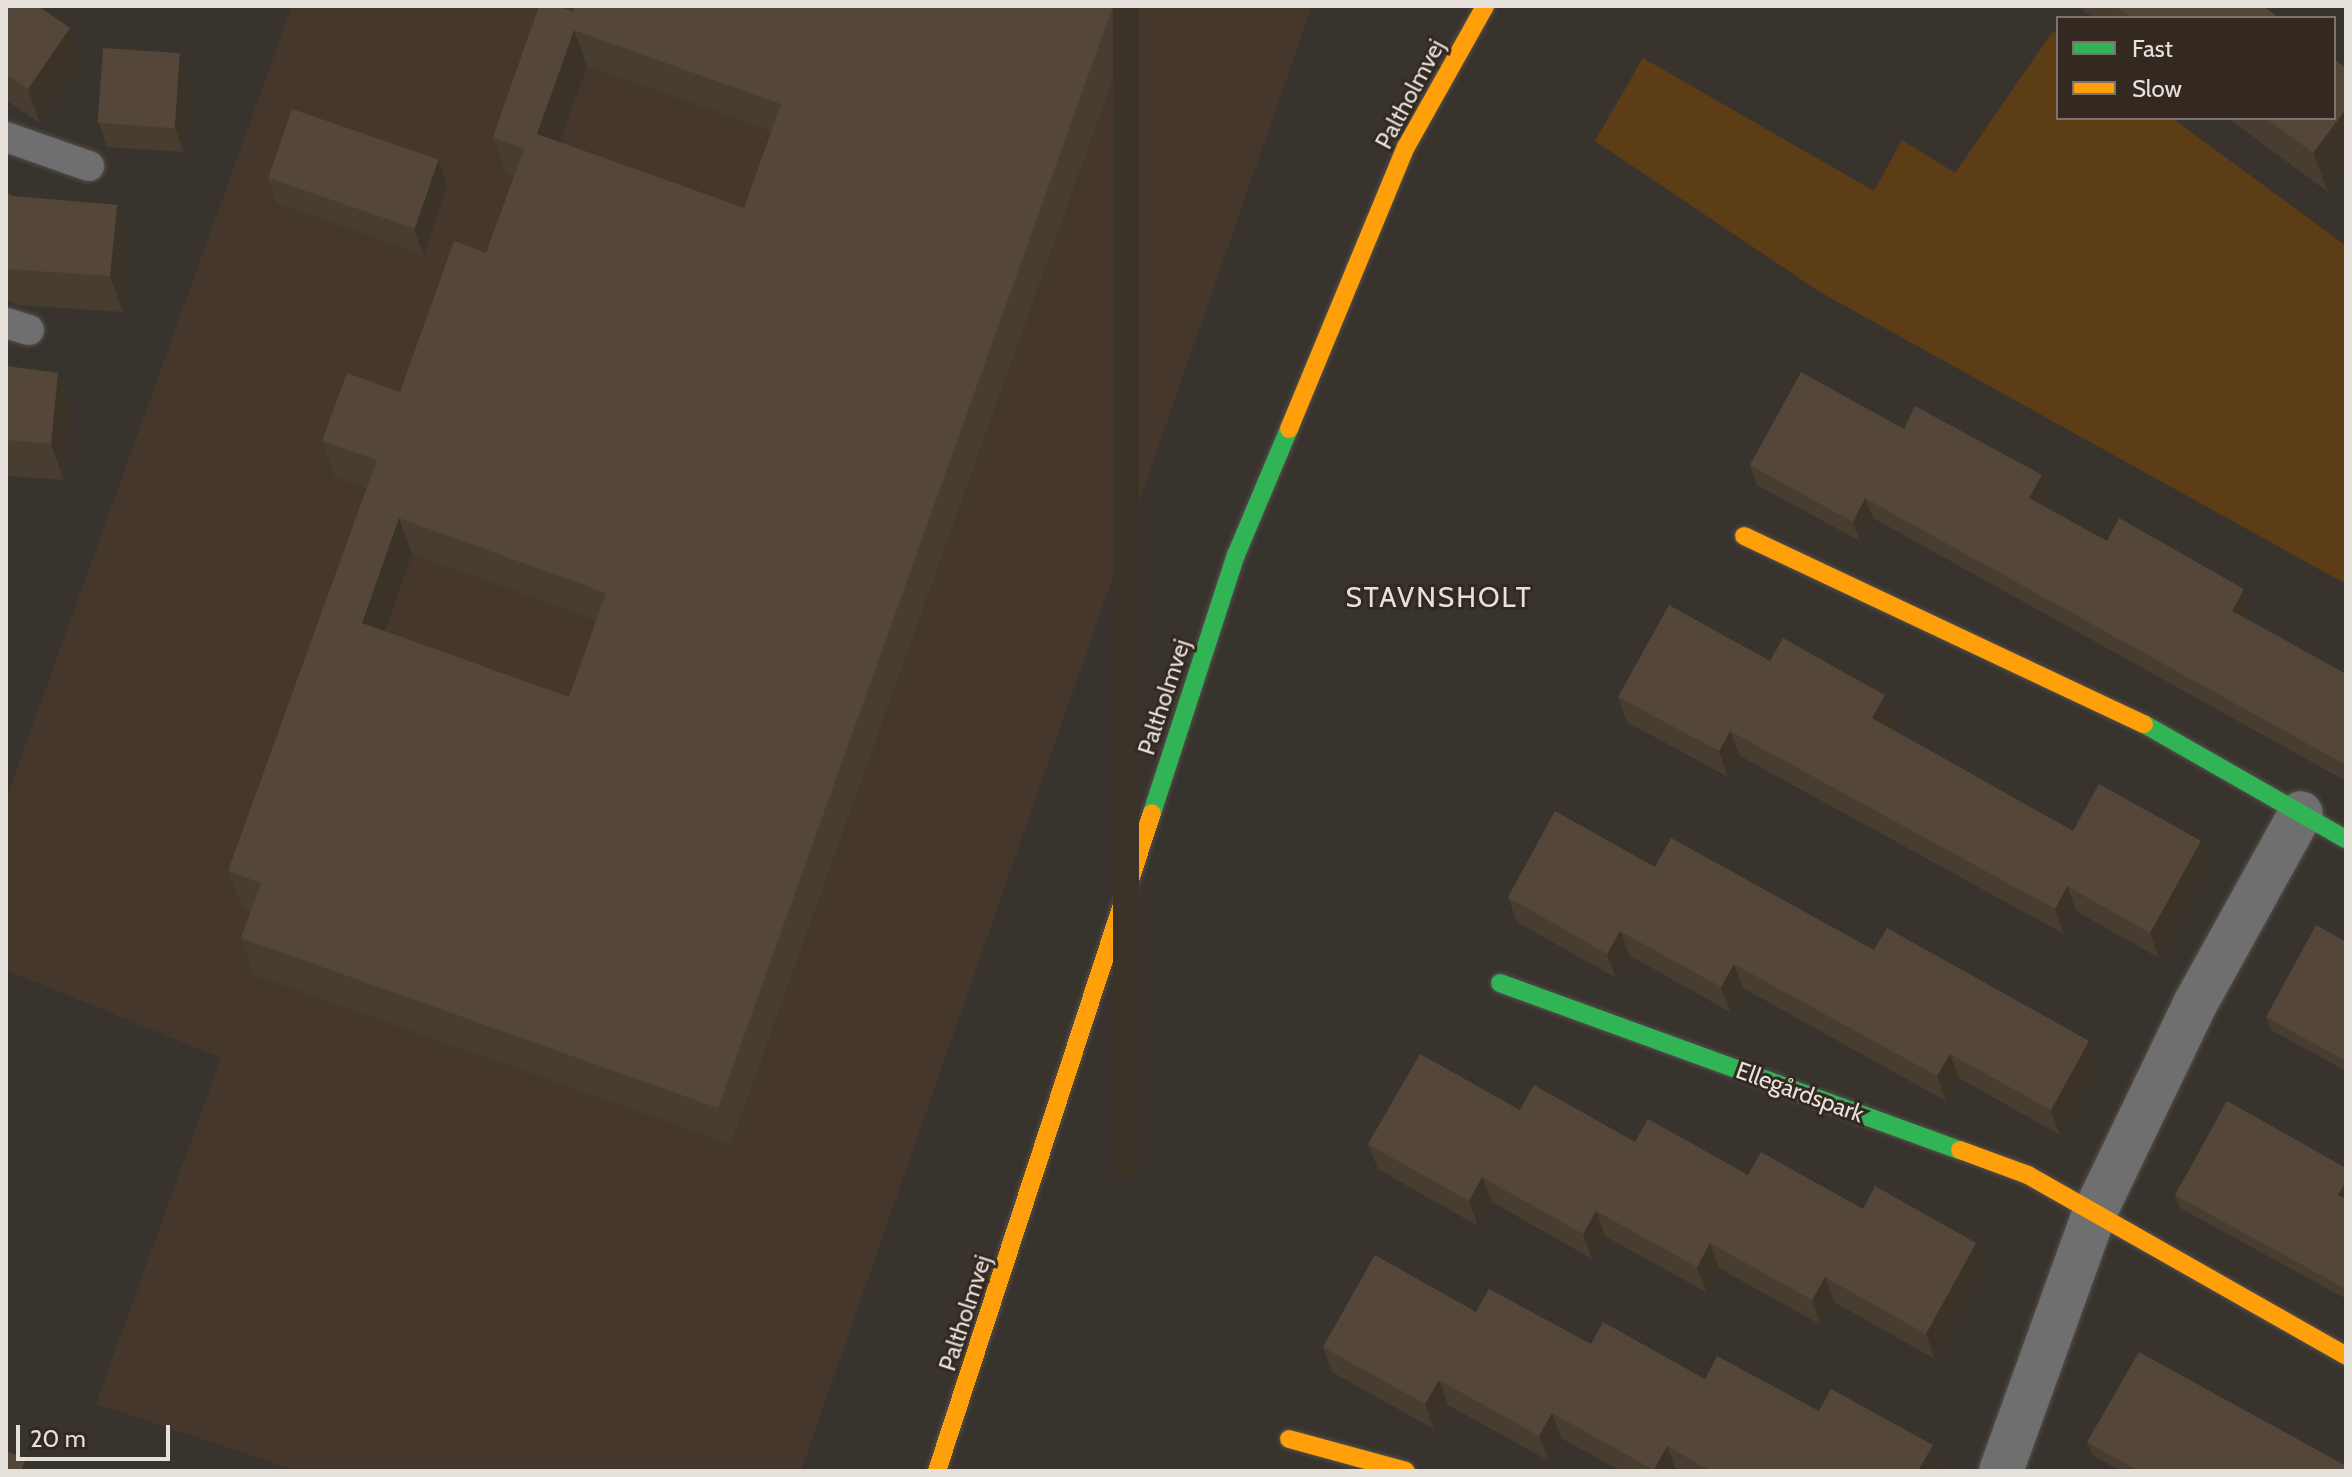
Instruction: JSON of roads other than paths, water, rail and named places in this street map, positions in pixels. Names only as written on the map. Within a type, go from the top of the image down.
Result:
[{"type":"street","name":"Paltholmvej","points":[[937,1471],[1236,555],[1406,147],[1485,6]]},
{"type":"street","points":[[1744,536],[2132,717],[2346,839]]},
{"type":"street","points":[[2001,1471],[2095,1212],[2195,1004],[2301,813]]},
{"type":"street","name":"Ellegårdspark","points":[[1500,983],[2028,1175],[2346,1356]]},
{"type":"street","name":"Paltholmvej","points":[[943,1471],[953,1428]]},
{"type":"street","points":[[1289,1439],[1406,1471]]},
{"type":"lane","points":[[6,137],[89,166]]},
{"type":"district","name":"STAVNSHOLT","points":[[1439,597]]}]
